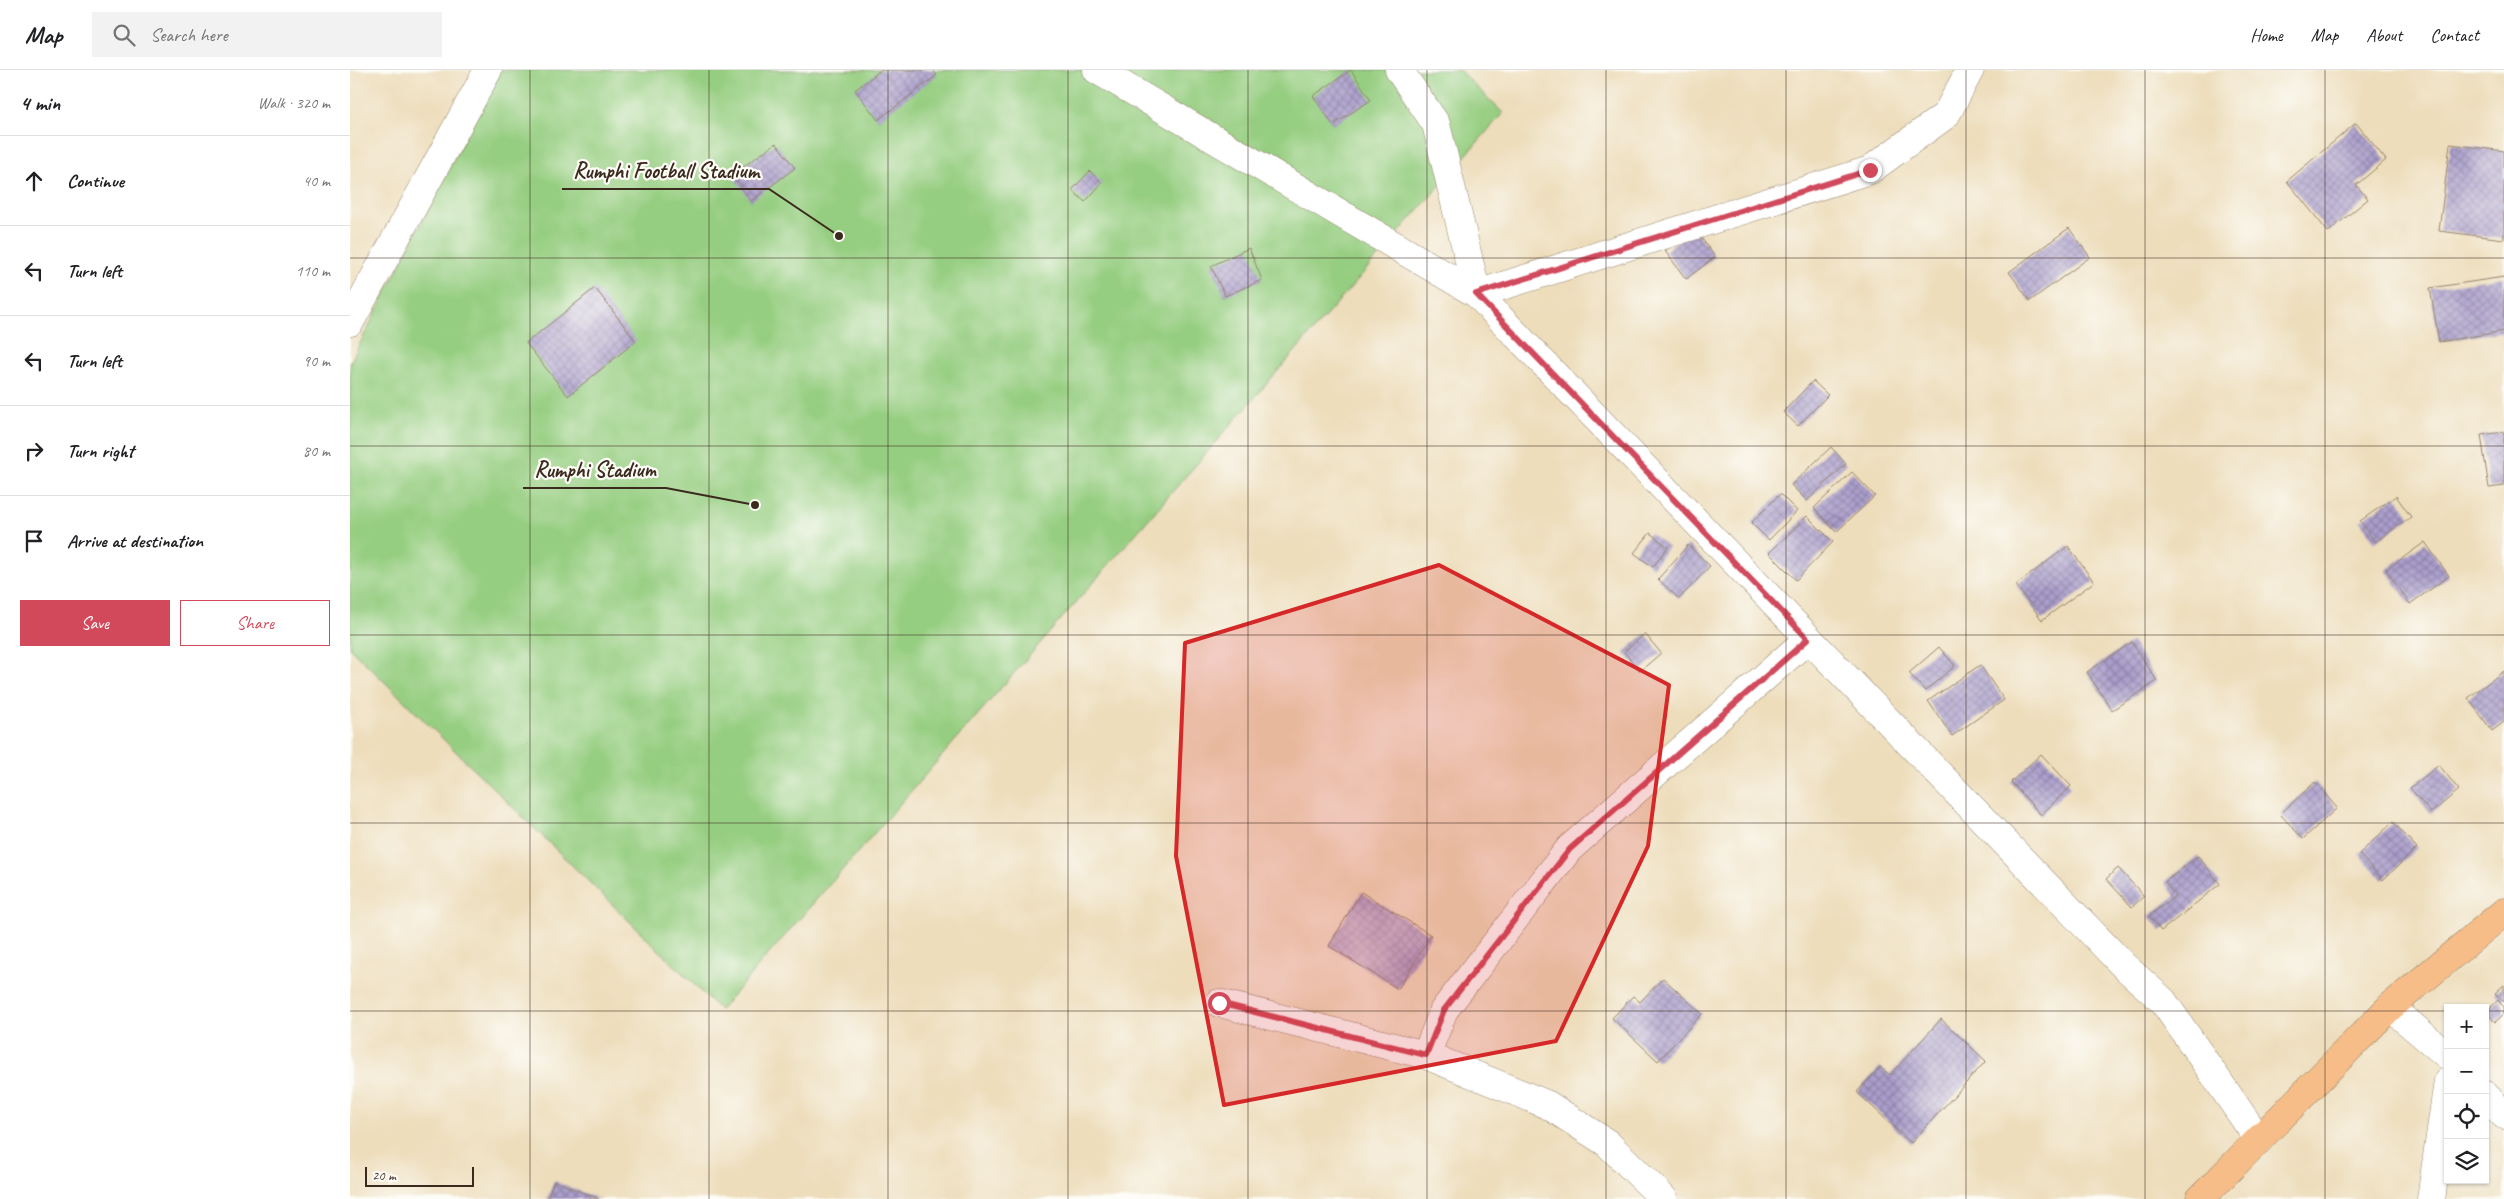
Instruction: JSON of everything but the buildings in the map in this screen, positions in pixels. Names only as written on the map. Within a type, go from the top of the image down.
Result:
[{"type":"main road","points":[[2200,1199],[2390,1007],[2504,912]]},
{"type":"street","points":[[350,322],[488,70]]},
{"type":"street","points":[[1097,70],[1476,294],[2124,966],[2163,1000],[2259,1140]]},
{"type":"street","points":[[1399,70],[1436,124],[1476,294]]},
{"type":"street","points":[[1476,294],[1870,170],[1946,115],[1970,70]]},
{"type":"street","points":[[1426,1055],[1444,1010],[1570,849],[1808,639]]},
{"type":"street","points":[[1219,1003],[1426,1055],[1548,1104],[1607,1143],[1664,1199]]},
{"type":"street","points":[[2390,1007],[2444,1053]]},
{"type":"street","points":[[2431,1199],[2446,1094]]},
{"type":"street","points":[[2489,1099],[2504,1115]]},
{"type":"highlighted area","points":[[1439,565],[1669,685],[1648,846],[1556,1041],[1224,1105],[1176,856],[1185,643]]},
{"type":"green space","points":[[499,70],[1459,70],[1503,113],[720,1010],[350,648],[350,363]]},
{"type":"place","name":"Rumphi Football Stadium","points":[[839,236]]},
{"type":"place","name":"Rumphi Stadium","points":[[755,505]]},
{"type":"route","points":[[1219,1003],[1426,1055],[1444,1010],[1570,849],[1808,639],[1476,294],[1870,170]]}]
